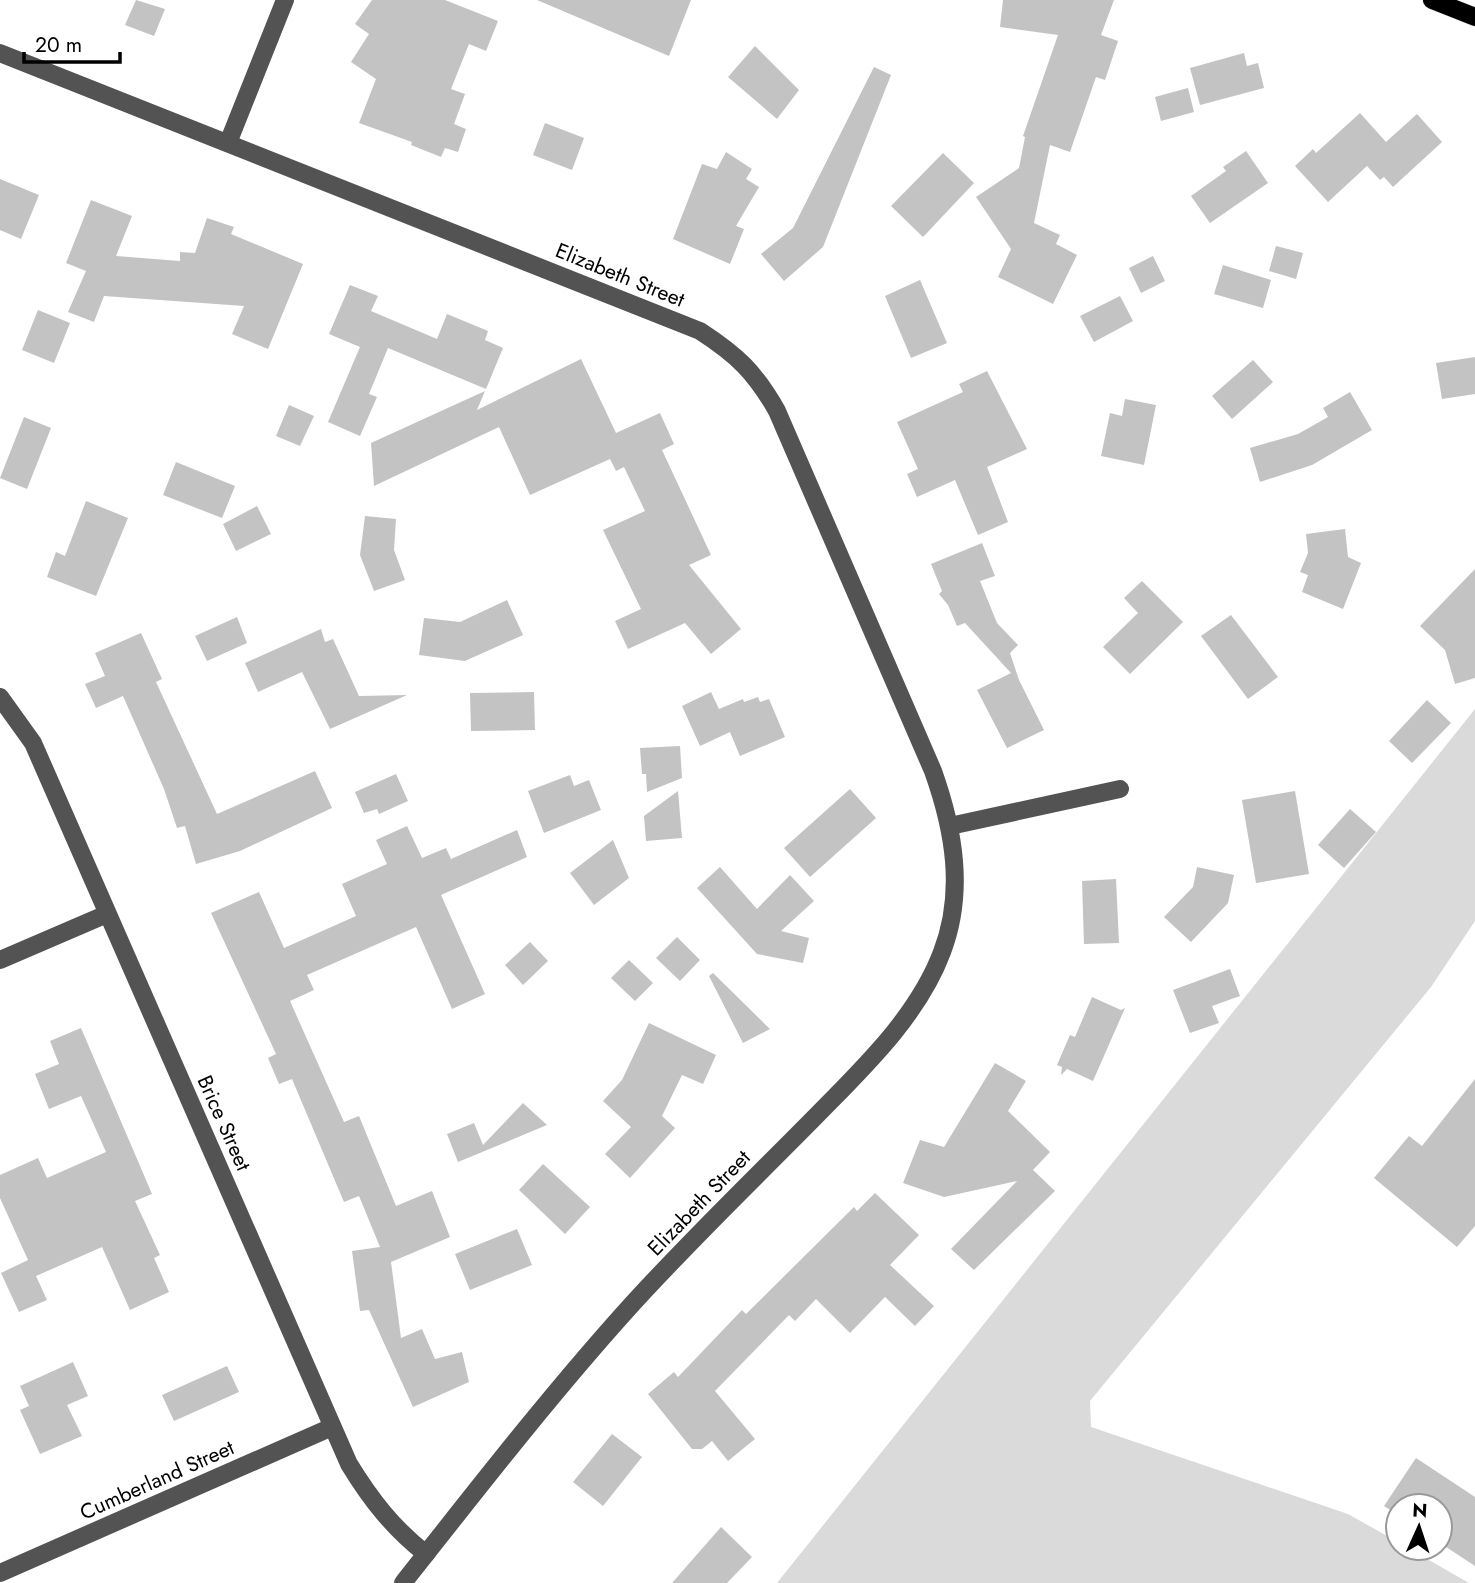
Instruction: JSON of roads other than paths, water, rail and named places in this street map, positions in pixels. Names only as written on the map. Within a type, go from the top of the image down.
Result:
[{"type":"main road","points":[[1432,0],[1475,17]]},
{"type":"street","points":[[228,143],[285,0]]},
{"type":"street","name":"Elizabeth Street","points":[[0,53],[700,331],[733,353],[758,379],[777,411],[933,771],[950,826],[956,866],[955,906],[943,951],[926,989],[859,1072],[625,1312],[403,1583]]},
{"type":"street","name":"Brice Street","points":[[0,696],[33,743],[349,1464],[374,1504],[399,1533],[426,1554]]},
{"type":"street","points":[[950,826],[1120,789]]},
{"type":"street","points":[[0,960],[107,914]]},
{"type":"street","name":"Cumberland Street","points":[[0,1573],[332,1427]]}]
